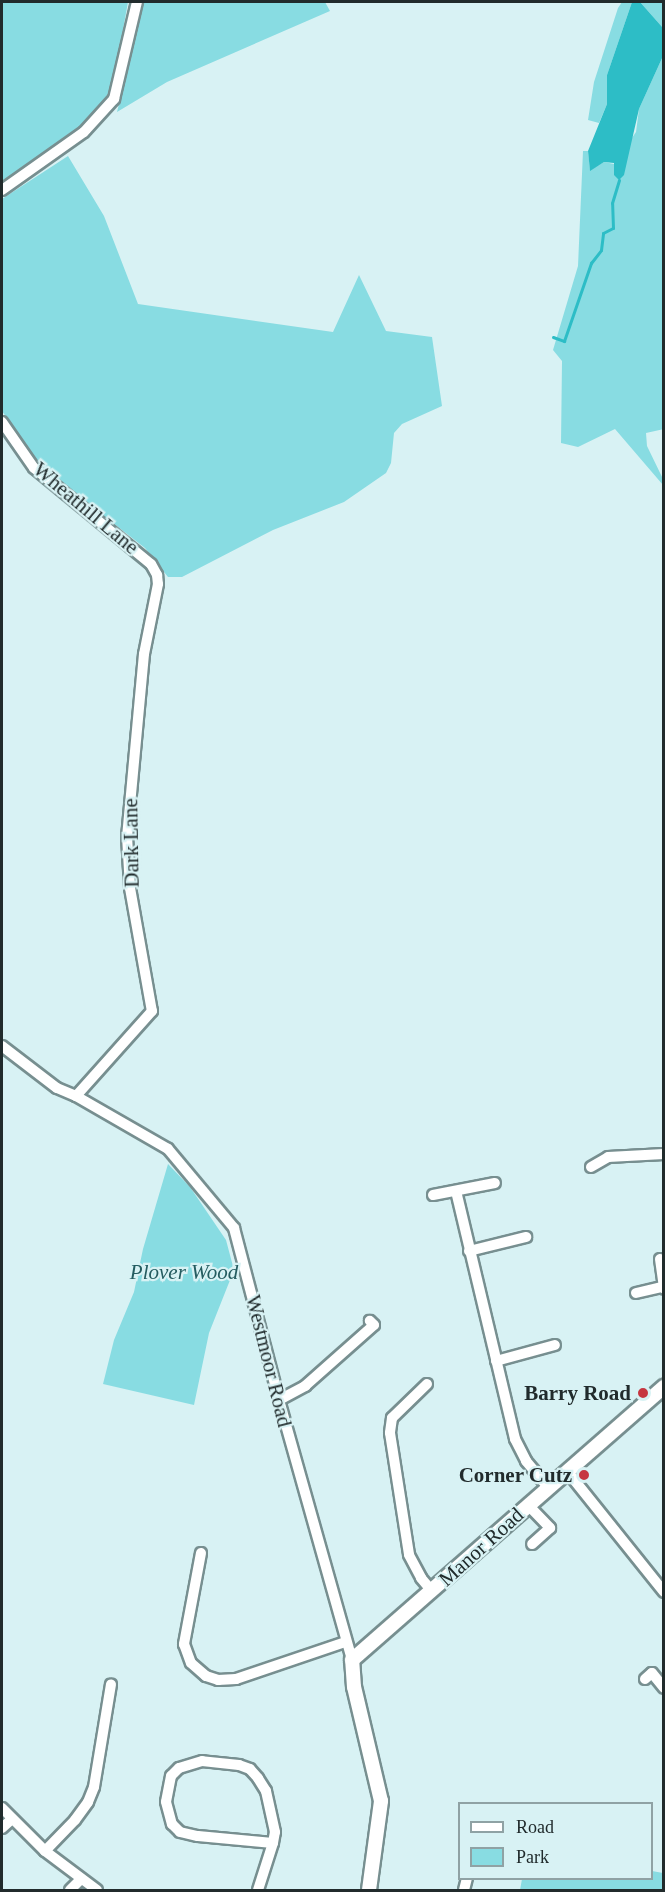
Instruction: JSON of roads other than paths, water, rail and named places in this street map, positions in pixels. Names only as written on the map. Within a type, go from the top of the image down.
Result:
[{"type":"street","points":[[2,190],[84,132],[114,99],[138,2]]},
{"type":"street","name":"Wheathill Lane","points":[[2,422],[34,468],[151,564]]},
{"type":"street","name":"Dark Lane","points":[[76,1096],[152,1011],[130,888],[127,836],[144,654],[158,584],[151,564]]},
{"type":"street","name":"Westmoor Road","points":[[2,1046],[57,1088],[76,1096],[168,1149],[234,1228],[345,1642],[352,1660]]},
{"type":"street","points":[[591,1167],[608,1158],[663,1154]]},
{"type":"street","points":[[433,1195],[495,1183]]},
{"type":"street","points":[[456,1191],[515,1439],[526,1461],[548,1486]]},
{"type":"street","points":[[469,1251],[526,1237]]},
{"type":"street","points":[[636,1293],[663,1288],[660,1259]]},
{"type":"street","points":[[279,1400],[305,1386],[374,1325],[370,1321]]},
{"type":"street","points":[[496,1361],[555,1345]]},
{"type":"street","points":[[427,1384],[392,1418],[390,1433],[409,1555],[421,1578],[432,1591]]},
{"type":"street","name":"Manor Road","points":[[352,1660],[663,1387]]},
{"type":"street","points":[[567,1471],[663,1593]]},
{"type":"street","points":[[528,1505],[550,1528],[532,1544]]},
{"type":"street","points":[[201,1553],[184,1644],[191,1663],[206,1676],[218,1680],[236,1679],[345,1642]]},
{"type":"street","points":[[352,1660],[354,1687],[381,1801],[369,1890]]},
{"type":"street","points":[[645,1679],[652,1673],[663,1688]]},
{"type":"street","points":[[45,1851],[75,1820],[94,1787],[111,1684]]},
{"type":"street","points":[[258,1890],[273,1843],[275,1832],[266,1791],[250,1769],[227,1763],[191,1762],[179,1768],[171,1776],[166,1802],[172,1824],[180,1832],[198,1836],[273,1843]]},
{"type":"street","points":[[2,1808],[45,1851],[97,1890]]},
{"type":"street","points":[[2,1828],[12,1819]]},
{"type":"street","points":[[70,1890],[81,1879]]},
{"type":"waterway","points":[[553,337],[564,341],[591,263],[601,250],[603,233],[613,228],[612,203],[619,180]]},
{"type":"place","name":"Barry Road","points":[[643,1393]]},
{"type":"place","name":"Corner Cutz","points":[[584,1475]]},
{"type":"park label","name":"Plover Wood","points":[[184,1272]]}]
